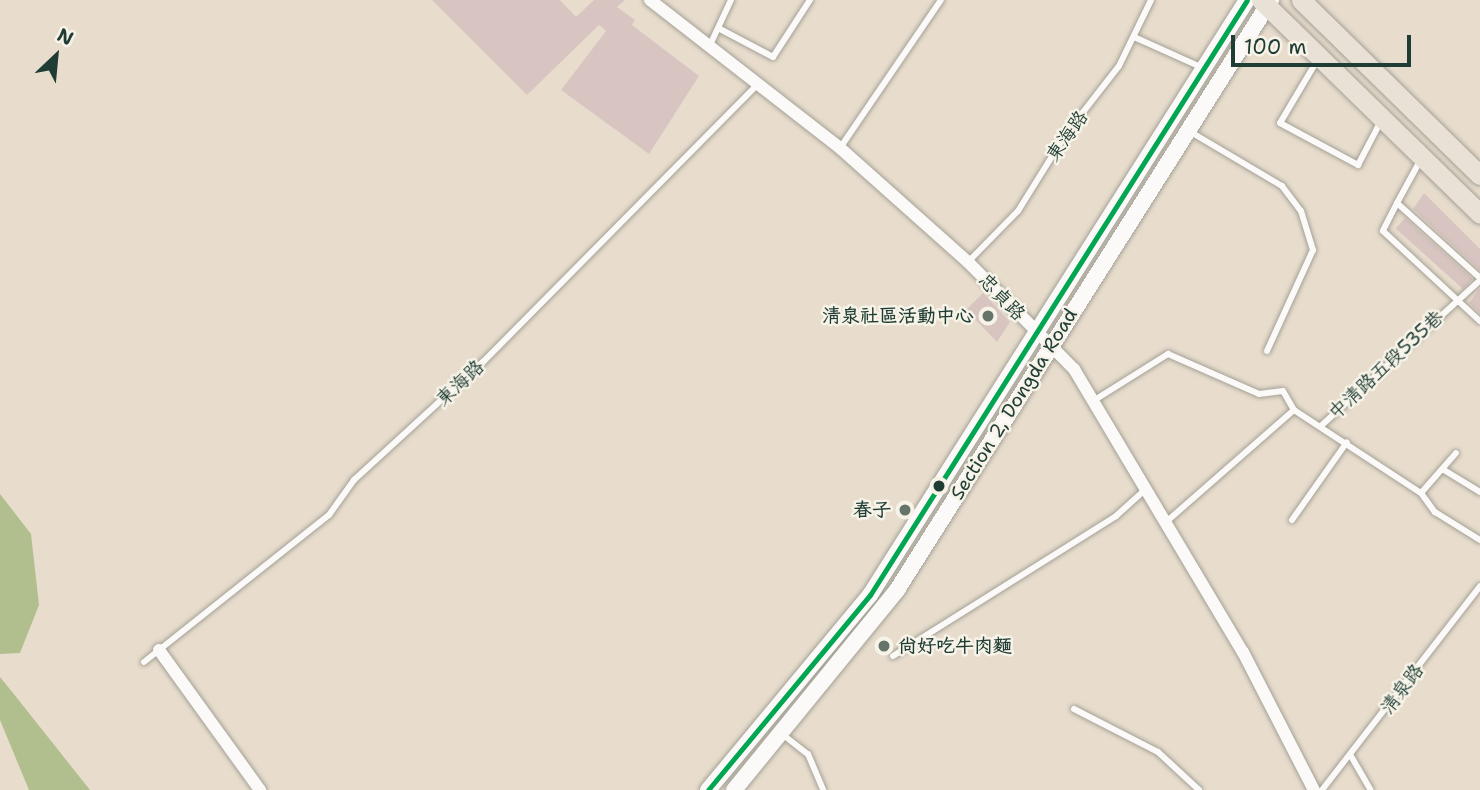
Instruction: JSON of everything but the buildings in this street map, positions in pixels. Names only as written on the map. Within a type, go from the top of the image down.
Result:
[{"type":"main road","points":[[1301,0],[1480,176]]},
{"type":"main road","points":[[1266,2],[1318,58],[1480,214]]},
{"type":"street","name":"忠貞路","points":[[650,0],[710,44],[840,148],[968,262],[1050,346],[1093,401],[1163,524],[1243,652],[1314,790]]},
{"type":"street","name":"Section 2, Dongda Road","points":[[708,790],[870,595],[1247,0]]},
{"type":"street","name":"Section 2, Dongda Road","points":[[734,790],[897,590],[1266,2]]},
{"type":"street","points":[[159,650],[260,790]]},
{"type":"street","points":[[759,730],[779,738]]},
{"type":"lane","points":[[710,44],[720,29],[731,0]]},
{"type":"lane","points":[[720,29],[772,57],[810,0]]},
{"type":"lane","points":[[840,148],[941,0]]},
{"type":"lane","name":"東海路","points":[[968,262],[1018,211],[1134,37],[1151,0]]},
{"type":"lane","points":[[1134,37],[1203,68]]},
{"type":"lane","points":[[1318,58],[1280,123],[1358,165],[1382,119]]},
{"type":"lane","name":"東海路","points":[[144,662],[329,515],[354,480],[483,362],[759,83]]},
{"type":"lane","points":[[1187,130],[1282,186],[1301,211],[1313,250],[1267,351]]},
{"type":"lane","points":[[1422,158],[1383,231],[1480,321]]},
{"type":"lane","points":[[1397,203],[1480,279]]},
{"type":"lane","name":"中清路五段535巷","points":[[1322,425],[1449,306],[1461,303],[1480,279]]},
{"type":"lane","points":[[1093,401],[1168,354],[1259,394],[1283,391],[1294,410],[1322,425],[1421,493],[1435,512],[1480,540]]},
{"type":"lane","points":[[1163,524],[1294,410]]},
{"type":"lane","points":[[1292,520],[1347,442]]},
{"type":"lane","points":[[1421,493],[1444,470],[1456,453]]},
{"type":"lane","points":[[1444,470],[1480,492]]},
{"type":"lane","points":[[892,656],[1116,516],[1144,491]]},
{"type":"lane","name":"清泉路","points":[[1322,790],[1351,756],[1480,586]]},
{"type":"lane","points":[[1074,709],[1158,752],[1199,790]]},
{"type":"lane","points":[[779,738],[808,754],[823,790]]},
{"type":"lane","points":[[1351,756],[1371,790]]},
{"type":"green space","points":[[0,494],[31,534],[39,605],[20,653],[0,654]]},
{"type":"green space","points":[[0,677],[90,790],[29,790],[0,720]]},
{"type":"transit line","points":[[708,790],[870,595],[1247,0]]},
{"type":"place","name":"清泉社區活動中心","points":[[988,316]]},
{"type":"place","name":"春子","points":[[905,510]]},
{"type":"place","name":"尚好吃牛肉麵","points":[[884,646]]}]
